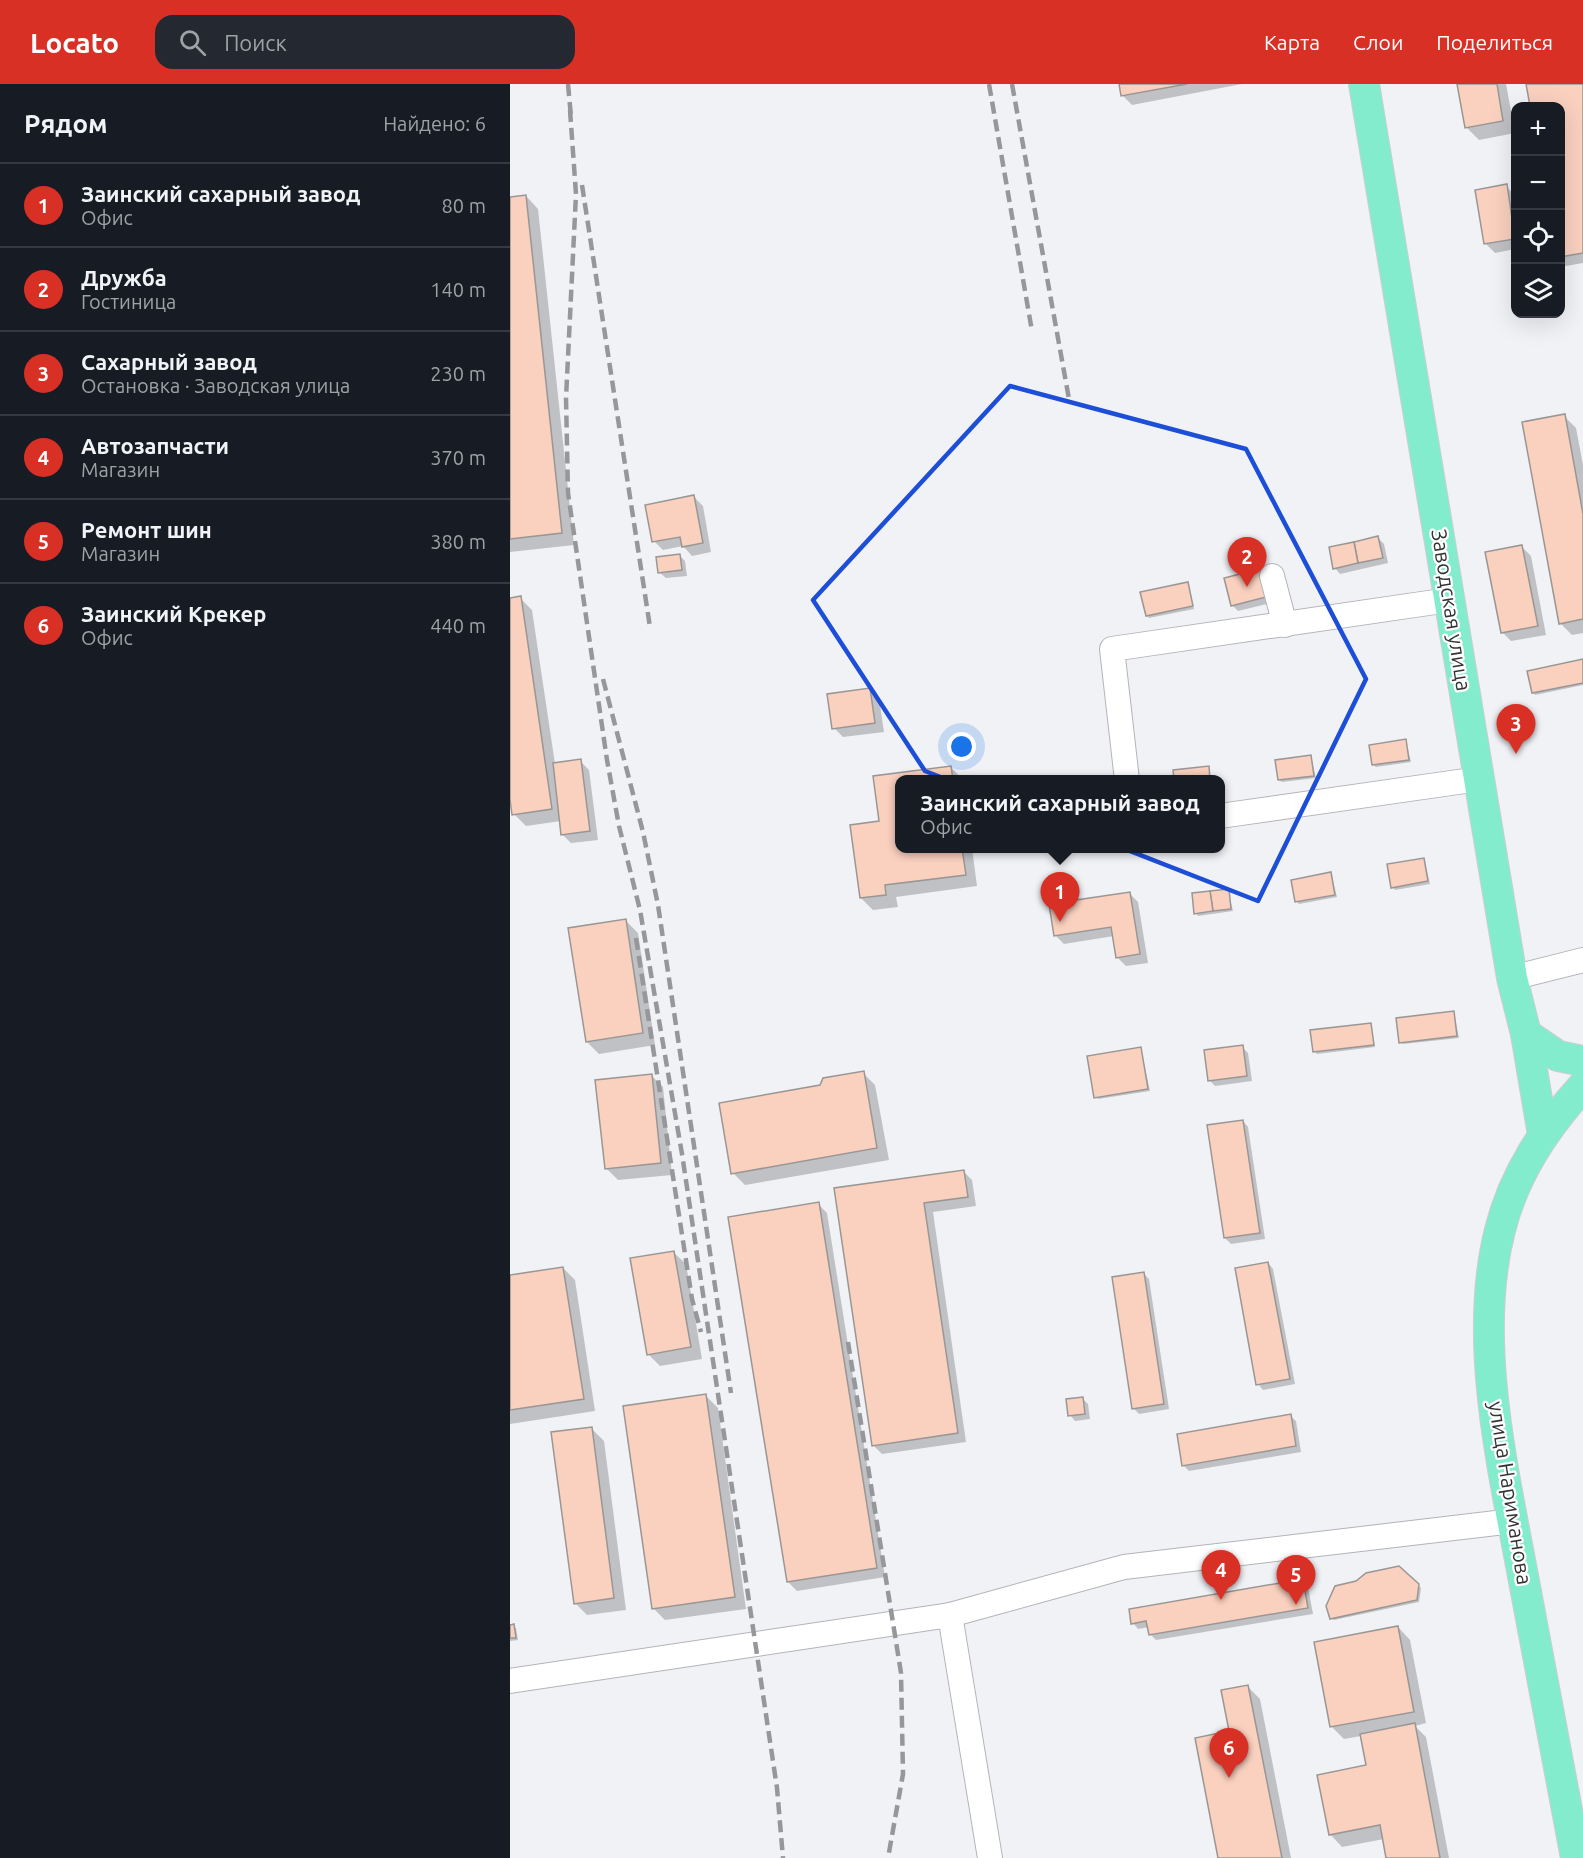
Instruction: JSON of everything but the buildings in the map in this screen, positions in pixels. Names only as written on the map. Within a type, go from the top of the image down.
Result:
[{"type":"main road","name":"Заводская улица","points":[[1364,84],[1512,978],[1526,1034],[1543,1135]]},
{"type":"main road","points":[[1526,1034],[1557,1056],[1583,1061]]},
{"type":"main road","name":"улица Нариманова","points":[[1576,1858],[1513,1521],[1491,1383],[1488,1336],[1490,1284],[1495,1252],[1508,1204],[1526,1162],[1543,1135],[1583,1086]]},
{"type":"street","points":[[1272,576],[1285,625]]},
{"type":"street","points":[[1126,775],[1112,649],[1449,600]]},
{"type":"street","points":[[1225,815],[1479,779]]},
{"type":"street","points":[[1512,978],[1583,960]]},
{"type":"street","points":[[510,1681],[950,1615],[1124,1567],[1513,1521]]},
{"type":"street","points":[[950,1615],[990,1858]]},
{"type":"highlighted area","points":[[1010,386],[1246,449],[1366,679],[1258,901],[925,771],[813,600]]},
{"type":"railway","points":[[568,84],[571,117]]},
{"type":"railway","points":[[989,84],[1032,331]]},
{"type":"railway","points":[[1012,84],[1069,399]]},
{"type":"railway","points":[[570,110],[576,194],[566,398],[568,493],[607,760],[619,826],[640,910],[682,1154],[777,1788],[783,1858]]},
{"type":"railway","points":[[582,185],[650,627]]},
{"type":"railway","points":[[603,679],[643,832],[658,905],[731,1393]]},
{"type":"railway","points":[[636,938],[692,1299],[701,1332]]},
{"type":"railway","points":[[848,1342],[901,1673],[903,1774],[888,1858]]},
{"type":"place","name":"Дружба","points":[[1247,587]]},
{"type":"place","name":"Сахарный завод","points":[[1516,754]]},
{"type":"place","name":"Заинский сахарный завод","points":[[1060,922]]},
{"type":"place","name":"Автозапчасти","points":[[1221,1600]]},
{"type":"place","name":"Ремонт шин","points":[[1296,1605]]},
{"type":"place","name":"Заинский Крекер","points":[[1229,1778]]}]
